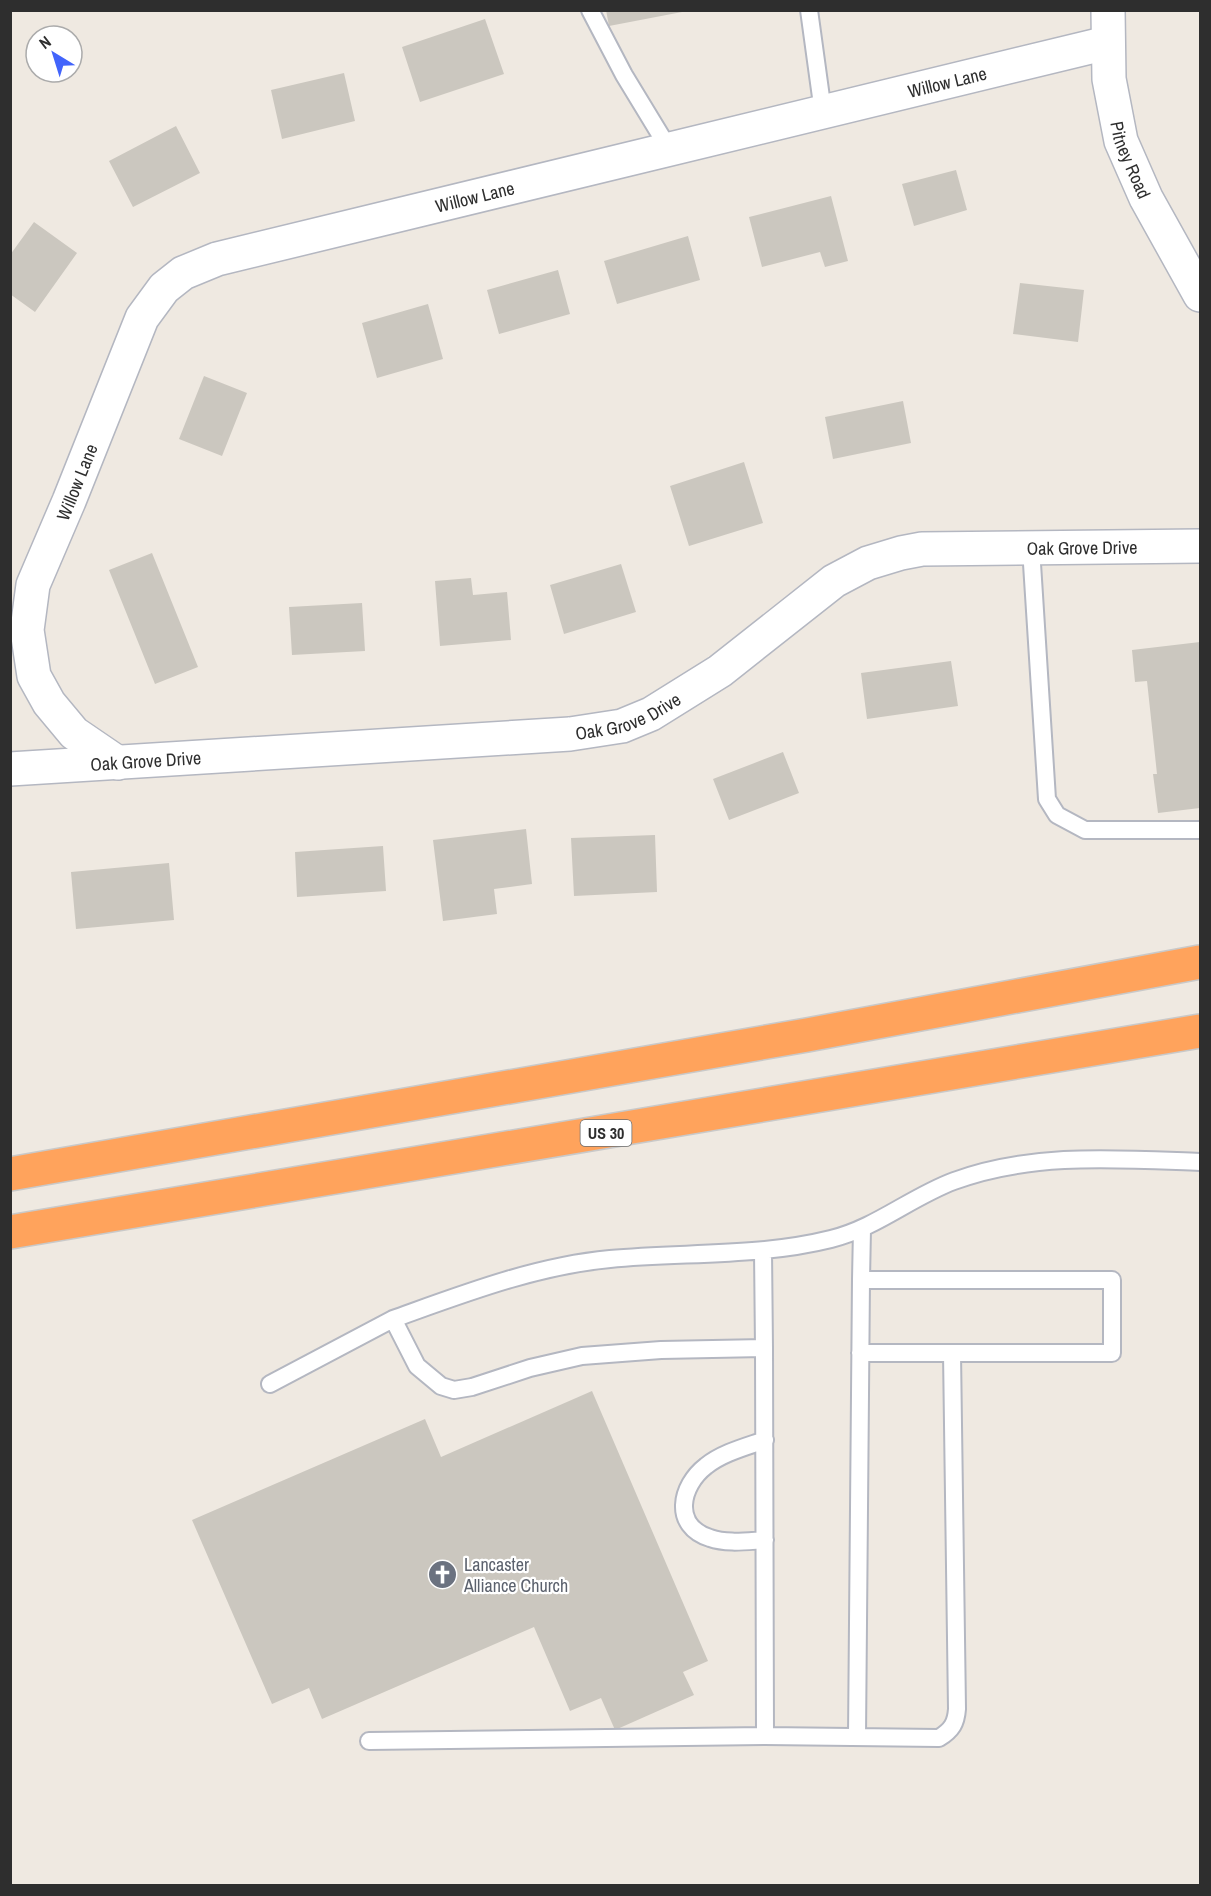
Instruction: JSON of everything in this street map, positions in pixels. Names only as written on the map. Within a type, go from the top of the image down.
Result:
[{"type":"highway","points":[[10,1174],[795,1037],[1193,963]]},
{"type":"highway","name":"US 30","points":[[10,1232],[1200,1031]]},
{"type":"highway","points":[[10,1241],[206,1199]]},
{"type":"street","name":"Pitney Road","points":[[1108,10],[1107,43],[1110,79],[1121,141],[1146,198],[1200,295]]},
{"type":"street","name":"Willow Lane","points":[[10,617],[33,585],[69,501],[141,318],[164,288],[183,273],[217,259],[1107,43]]},
{"type":"street","name":"Oak Grove Drive","points":[[10,769],[570,734],[622,726],[651,714],[720,671],[834,582],[868,563],[922,549],[1200,546]]},
{"type":"street","name":"Willow Lane","points":[[33,585],[27,630],[34,676],[49,703],[74,734],[118,763]]},
{"type":"lane","points":[[590,10],[624,75],[669,149]]},
{"type":"lane","points":[[808,10],[824,112]]},
{"type":"lane","points":[[1031,548],[1047,799],[1058,815],[1085,830],[1200,830]]},
{"type":"lane","points":[[270,1384],[393,1319],[486,1286],[564,1266],[610,1259],[763,1251],[831,1239],[862,1228],[953,1181],[996,1168],[1083,1160],[1200,1162]]},
{"type":"lane","points":[[857,1737],[862,1228]]},
{"type":"lane","points":[[763,1251],[765,1736]]},
{"type":"lane","points":[[860,1353],[1112,1353],[1112,1280],[861,1281]]},
{"type":"lane","points":[[393,1319],[417,1366],[441,1386],[454,1390],[472,1388],[530,1368],[582,1356],[661,1350],[765,1348]]},
{"type":"lane","points":[[369,1741],[765,1736],[939,1738],[949,1732],[956,1721],[952,1353]]},
{"type":"lane","points":[[765,1440],[722,1456],[707,1465],[686,1488],[683,1501],[689,1524],[697,1533],[721,1541],[765,1540]]},
{"type":"building","points":[[606,10],[682,10],[682,12],[609,26]]},
{"type":"building","points":[[485,19],[504,74],[420,102],[402,47]]},
{"type":"building","points":[[344,73],[355,121],[282,139],[271,90]]},
{"type":"building","points":[[176,126],[200,173],[133,207],[109,161]]},
{"type":"building","points":[[956,170],[967,210],[914,226],[902,184]]},
{"type":"building","points":[[831,196],[848,261],[825,267],[820,252],[762,267],[749,217]]},
{"type":"building","points":[[34,222],[77,253],[35,312],[10,294],[10,255]]},
{"type":"building","points":[[688,236],[700,280],[617,304],[604,261]]},
{"type":"building","points":[[558,270],[570,314],[499,334],[487,290]]},
{"type":"building","points":[[1020,283],[1084,290],[1078,342],[1013,334]]},
{"type":"building","points":[[428,304],[443,359],[377,378],[362,323]]},
{"type":"building","points":[[204,376],[247,393],[222,456],[179,439]]},
{"type":"building","points":[[903,401],[911,443],[833,459],[825,417]]},
{"type":"building","points":[[744,462],[763,523],[689,546],[670,486]]},
{"type":"building","points":[[152,553],[198,667],[155,684],[109,570]]},
{"type":"building","points":[[621,564],[636,612],[564,634],[550,585]]},
{"type":"building","points":[[471,578],[473,595],[507,592],[511,640],[440,646],[435,581]]},
{"type":"building","points":[[362,603],[365,651],[292,655],[289,607]]},
{"type":"building","points":[[1200,642],[1200,808],[1158,813],[1153,774],[1157,774],[1147,681],[1135,682],[1132,650]]},
{"type":"building","points":[[951,661],[958,706],[867,719],[861,673]]},
{"type":"building","points":[[783,752],[799,793],[729,820],[713,779]]},
{"type":"building","points":[[526,829],[532,884],[494,889],[497,914],[443,921],[433,840]]},
{"type":"building","points":[[655,835],[657,892],[574,896],[571,838]]},
{"type":"building","points":[[383,846],[386,891],[297,897],[295,852]]},
{"type":"building","points":[[169,863],[174,920],[76,929],[71,872]]},
{"type":"building","name":"Lancaster Alliance Church","points":[[592,1391],[708,1661],[683,1672],[694,1695],[615,1730],[601,1698],[570,1711],[534,1627],[322,1719],[309,1688],[272,1704],[192,1520],[425,1419],[441,1457]]},
{"type":"place","name":"Lancaster Alliance Church","points":[[443,1574]]}]
